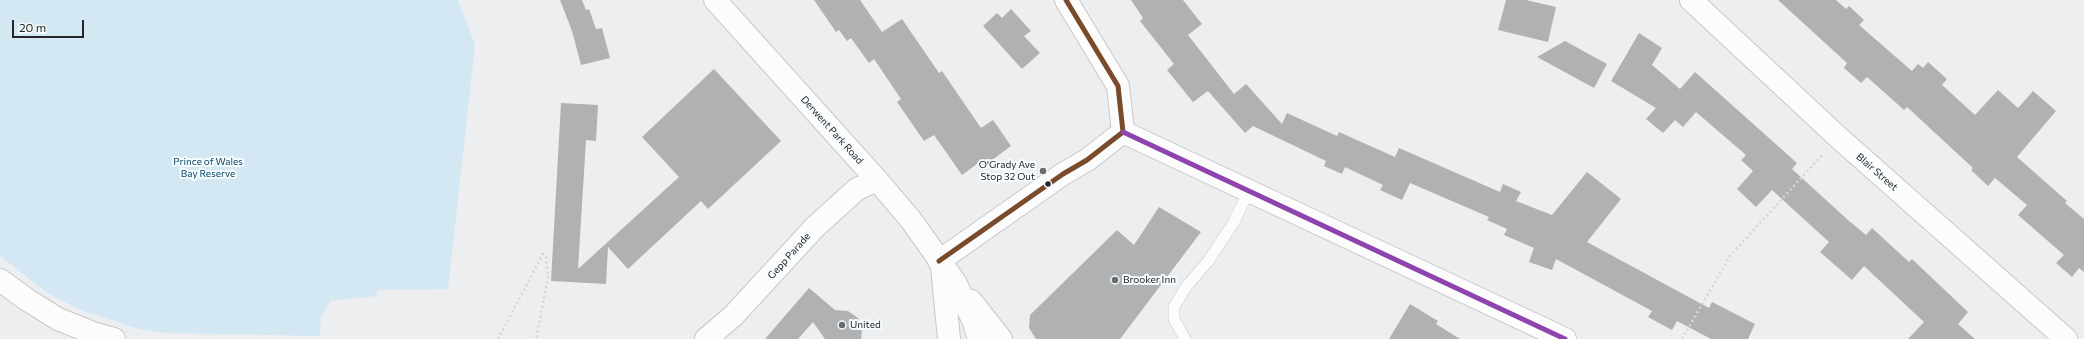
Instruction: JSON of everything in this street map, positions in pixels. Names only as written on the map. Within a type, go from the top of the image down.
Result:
[{"type":"street","name":"Derwent Park Road","points":[[715,0],[877,180],[911,220],[945,270],[973,320],[979,339]]},
{"type":"street","points":[[1066,0],[1118,86],[1123,132]]},
{"type":"street","name":"Blair Street","points":[[1691,0],[1838,137],[2066,339]]},
{"type":"street","points":[[1123,132],[1565,339]]},
{"type":"street","points":[[1001,339],[989,322],[945,270],[1063,174],[1087,160],[1123,132]]},
{"type":"street","name":"Gepp Parade","points":[[706,339],[733,316],[814,227],[857,189],[877,180]]},
{"type":"street","name":"Derwent Park Road","points":[[945,270],[949,339]]},
{"type":"street","points":[[0,280],[26,300],[58,319],[93,333],[114,339]]},
{"type":"lane","points":[[1185,339],[1174,319],[1174,306],[1186,287],[1210,260],[1234,222],[1249,191]]},
{"type":"path","points":[[1682,339],[1730,256],[1838,137]]},
{"type":"path","points":[[498,339],[543,254],[546,258],[548,278],[536,339]]},
{"type":"green space","name":"Prince of Wales Bay Reserve","points":[[0,0],[458,0],[475,45],[448,289],[378,290],[377,296],[331,301],[321,316],[320,336],[166,333],[139,329],[80,310],[46,292],[0,256]]},
{"type":"building","points":[[560,0],[582,0],[586,10],[589,9],[596,29],[602,28],[610,58],[581,65],[572,31]]},
{"type":"building","points":[[814,0],[860,0],[882,32],[902,19],[939,73],[942,71],[981,128],[993,120],[1011,146],[984,166],[981,161],[962,175],[934,135],[924,141],[897,102],[901,99],[874,59],[869,63],[851,38],[847,41],[839,30],[836,32]]},
{"type":"building","points":[[1131,0],[1183,0],[1202,24],[1188,35],[1234,94],[1246,84],[1282,124],[1287,113],[1337,136],[1339,132],[1395,157],[1399,148],[1500,192],[1503,184],[1521,192],[1516,201],[1552,215],[1587,172],[1621,199],[1587,242],[1709,308],[1712,302],[1755,324],[1748,339],[1711,339],[1677,321],[1672,330],[1648,317],[1652,311],[1556,259],[1552,270],[1529,262],[1534,248],[1504,235],[1507,229],[1487,220],[1489,217],[1410,183],[1402,200],[1380,190],[1383,185],[1345,167],[1342,174],[1324,166],[1326,161],[1253,126],[1245,133],[1208,91],[1193,102],[1167,70],[1174,64],[1140,21],[1143,18]]},
{"type":"building","points":[[1506,0],[1526,0],[1556,7],[1548,42],[1498,30]]},
{"type":"building","points":[[1778,0],[1836,0],[1846,9],[1849,6],[1864,20],[1859,25],[1912,71],[1918,64],[1923,68],[1928,62],[1947,79],[1942,85],[1975,115],[1998,90],[2018,108],[2033,91],[2056,111],[2017,157],[2067,201],[2065,203],[2084,219],[2084,272],[2079,268],[2072,277],[2056,263],[2064,255],[2018,215],[2027,205],[1995,178],[1988,186],[1971,170],[1973,168],[1907,107],[1904,110],[1867,77],[1861,83],[1844,68],[1847,63]]},
{"type":"building","points":[[1011,9],[1031,31],[1024,36],[1040,53],[1022,69],[983,26],[997,13],[1002,18]]},
{"type":"building","points":[[1639,33],[1662,48],[1652,65],[1680,89],[1695,72],[1797,163],[1792,169],[1848,220],[1866,235],[1872,228],[1909,262],[1912,259],[1968,312],[1958,324],[1975,339],[1908,339],[1924,322],[1864,266],[1852,280],[1820,252],[1829,242],[1772,190],[1756,207],[1737,189],[1753,171],[1741,160],[1746,155],[1696,112],[1683,127],[1675,120],[1663,133],[1646,119],[1656,108],[1611,81]]},
{"type":"building","points":[[1565,41],[1607,64],[1594,88],[1537,57]]},
{"type":"building","points":[[714,69],[781,141],[708,209],[701,201],[628,269],[608,247],[606,284],[551,281],[561,103],[598,105],[596,141],[586,140],[578,269],[679,177],[642,137]]},
{"type":"building","name":"Brooker Inn","points":[[1159,207],[1201,232],[1120,339],[1036,339],[1029,328],[1030,315],[1117,230],[1134,245]]},
{"type":"building","points":[[809,288],[835,310],[848,311],[858,318],[862,330],[861,339],[825,339],[813,322],[798,339],[765,339]]},
{"type":"building","points":[[1410,304],[1438,321],[1436,324],[1460,339],[1389,339]]},
{"type":"transit line","points":[[939,261],[1063,174],[1087,160],[1123,132],[1118,86],[1066,0]]},
{"type":"transit line","points":[[1123,132],[1565,339]]},
{"type":"place","name":"O'Grady Ave Stop 32 Out","points":[[1043,171]]},
{"type":"place","name":"Brooker Inn","points":[[1115,280]]},
{"type":"place","name":"United","points":[[842,325]]}]
